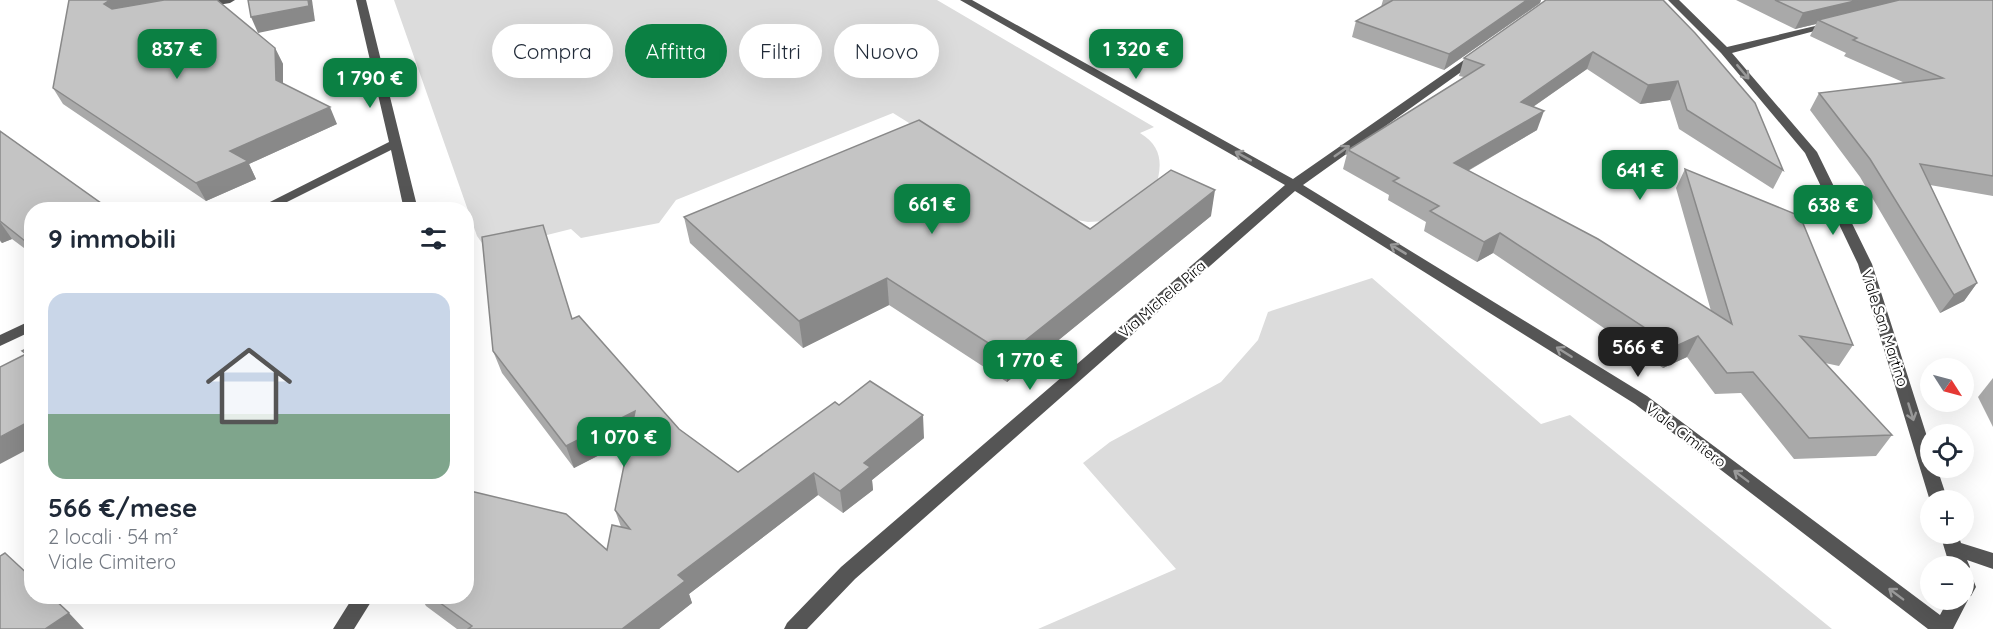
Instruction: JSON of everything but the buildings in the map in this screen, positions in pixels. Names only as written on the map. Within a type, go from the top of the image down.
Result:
[{"type":"street","points":[[186,8],[230,0]]},
{"type":"street","points":[[361,0],[409,202]]},
{"type":"street","name":"Viale Cimitero","points":[[965,0],[1294,184],[1641,400],[1943,629]]},
{"type":"street","name":"Viale San Martino","points":[[1673,0],[1725,51],[1811,152],[1860,254],[1935,490]]},
{"type":"street","points":[[1725,51],[1845,22]]},
{"type":"street","name":"Via Michele Pira","points":[[794,629],[848,573],[1294,184],[1485,50]]},
{"type":"street","points":[[277,202],[394,144]]},
{"type":"street","points":[[0,341],[24,329]]},
{"type":"street","points":[[1958,544],[1993,561]]},
{"type":"street","points":[[343,629],[359,604]]},
{"type":"street","points":[[1943,629],[1953,610]]},
{"type":"shaded area","points":[[394,0],[937,0],[1154,127],[1140,133],[1157,151],[1160,165],[1155,190],[1106,221],[1088,222],[1060,217],[893,113],[676,200],[659,223],[581,238],[571,229],[487,250],[474,227],[474,202],[465,202]]},
{"type":"shaded area","points":[[1372,278],[1541,424],[1570,415],[1832,629],[1038,629],[1176,569],[1083,463],[1110,442],[1221,382],[1258,340],[1268,312]]}]
